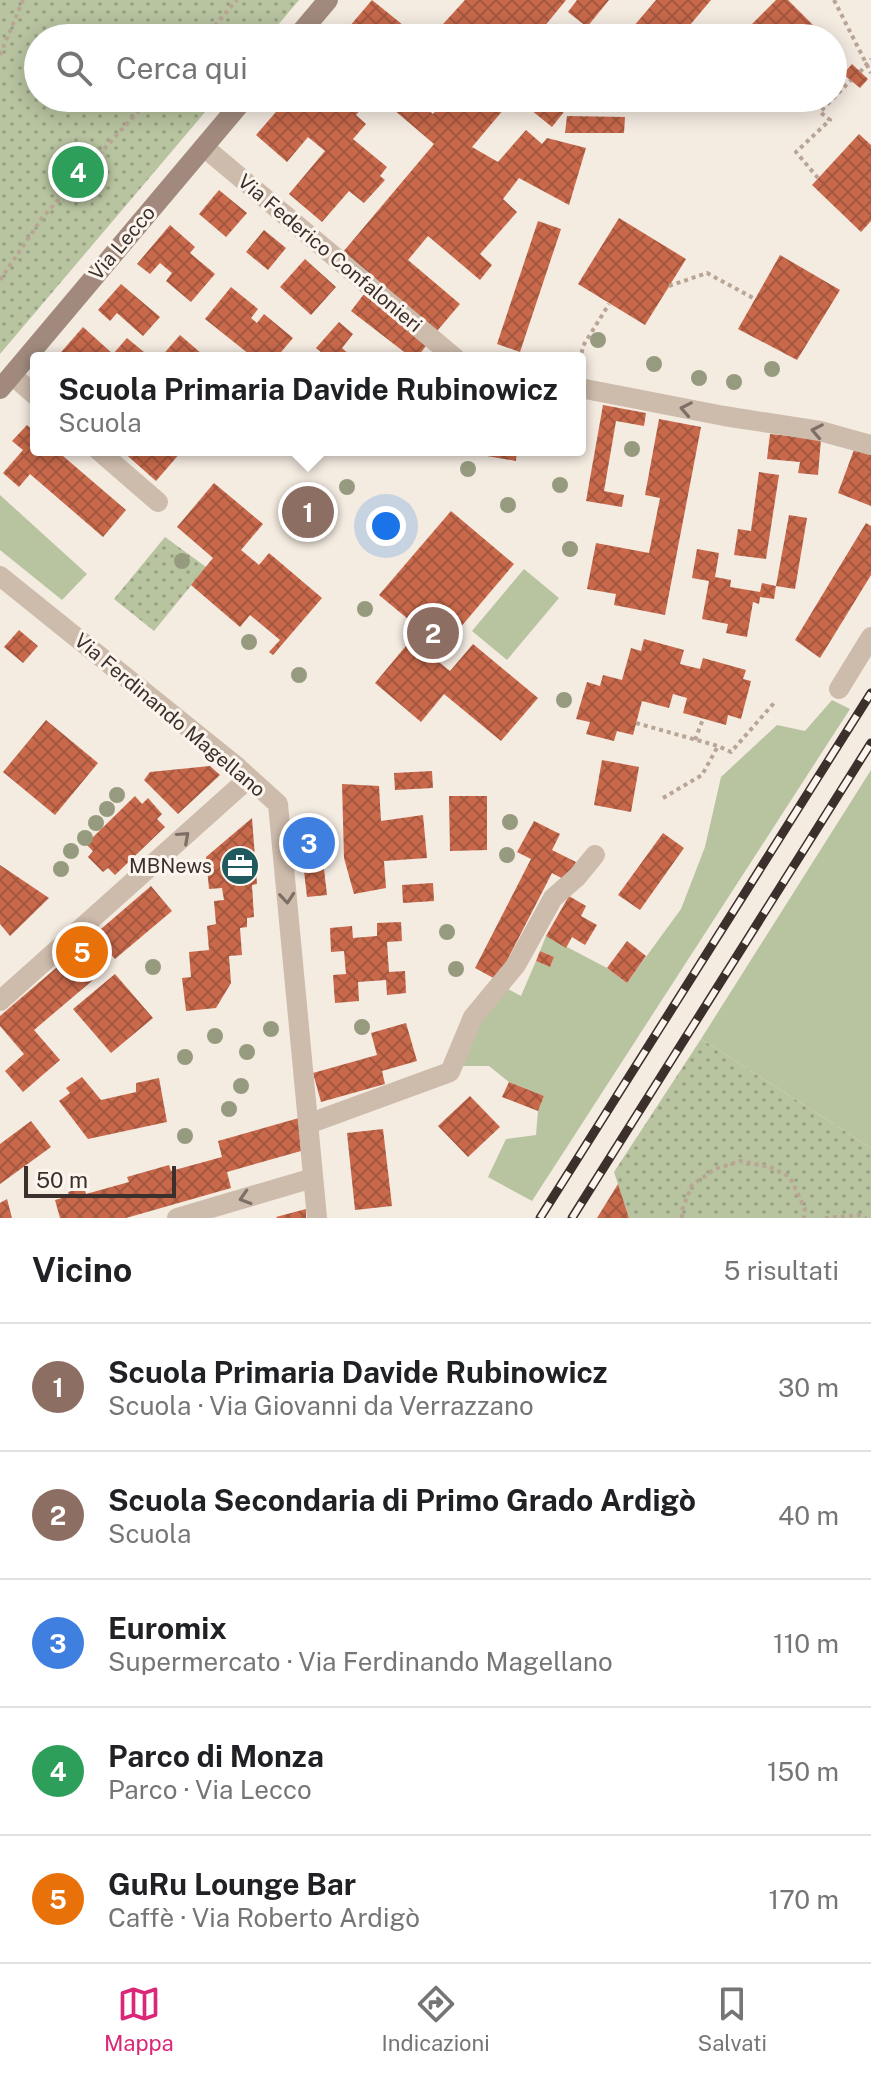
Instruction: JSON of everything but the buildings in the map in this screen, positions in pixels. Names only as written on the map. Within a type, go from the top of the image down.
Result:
[{"type":"main road","points":[[308,24],[328,0]]},
{"type":"main road","name":"Via Lecco","points":[[31,352],[233,112]]},
{"type":"main road","name":"Via Lecco","points":[[6,382],[30,354]]},
{"type":"street","name":"Via Federico Confalonieri","points":[[204,147],[448,352]]},
{"type":"street","points":[[6,382],[30,393]]},
{"type":"street","points":[[586,389],[820,431],[871,445]]},
{"type":"street","points":[[105,456],[158,502]]},
{"type":"street","name":"Via Ferdinando Magellano","points":[[0,576],[278,804],[317,1218]]},
{"type":"street","points":[[839,689],[871,637]]},
{"type":"street","points":[[0,1001],[249,778]]},
{"type":"street","points":[[308,1124],[450,1072],[473,1017],[516,965],[553,898],[584,870],[595,855]]},
{"type":"street","points":[[177,1218],[313,1178]]},
{"type":"path","points":[[0,55],[23,0]]},
{"type":"path","points":[[216,24],[237,0]]},
{"type":"path","points":[[834,0],[846,24]]},
{"type":"path","points":[[847,27],[871,73]]},
{"type":"path","points":[[860,72],[871,59]]},
{"type":"path","points":[[847,84],[851,80]]},
{"type":"path","points":[[0,280],[42,218],[137,112]]},
{"type":"path","points":[[818,178],[796,152],[830,120],[820,112]]},
{"type":"path","points":[[669,286],[707,273],[755,299]]},
{"type":"path","points":[[582,352],[609,304]]},
{"type":"path","points":[[636,723],[731,752],[774,703]]},
{"type":"path","points":[[695,740],[703,719]]},
{"type":"path","points":[[663,798],[702,775],[718,746]]},
{"type":"path","points":[[682,1218],[692,1185],[715,1169],[740,1161],[770,1167],[790,1177],[805,1209],[804,1218]]},
{"type":"path","points":[[825,1218],[859,1215],[866,1218]]},
{"type":"green space","points":[[0,0],[299,0],[279,24],[24,24],[24,112],[205,112],[0,354]]},
{"type":"green space","points":[[0,495],[87,574],[62,600],[0,550]]},
{"type":"green space","points":[[165,537],[206,567],[154,631],[114,599]]},
{"type":"green space","points":[[524,569],[559,598],[507,660],[472,631]]},
{"type":"green space","points":[[832,700],[850,709],[532,1201],[488,1177],[506,1139],[536,1135],[538,1111],[544,1096],[509,1082],[489,1066],[459,1066],[480,1022],[504,987],[521,996],[536,961],[550,967],[554,957],[540,951],[546,936],[607,968],[627,983],[681,909],[705,847],[721,777],[777,725],[805,731]]},
{"type":"green space","points":[[871,770],[871,1148],[701,1039]]},
{"type":"green space","points":[[701,1039],[871,1148],[871,1218],[629,1218],[614,1172]]},
{"type":"railway","points":[[540,1218],[871,693]]},
{"type":"railway","points":[[572,1218],[871,743]]},
{"type":"place","name":"Parco di Monza","points":[[78,172]]},
{"type":"place","name":"Scuola Primaria Davide Rubinowicz","points":[[308,512]]},
{"type":"place","name":"Scuola Secondaria di Primo Grado Ardigò","points":[[433,633]]},
{"type":"place","name":"Euromix","points":[[309,843]]},
{"type":"place","name":"MBNews","points":[[240,866]]},
{"type":"place","name":"GuRu Lounge Bar","points":[[82,952]]}]
